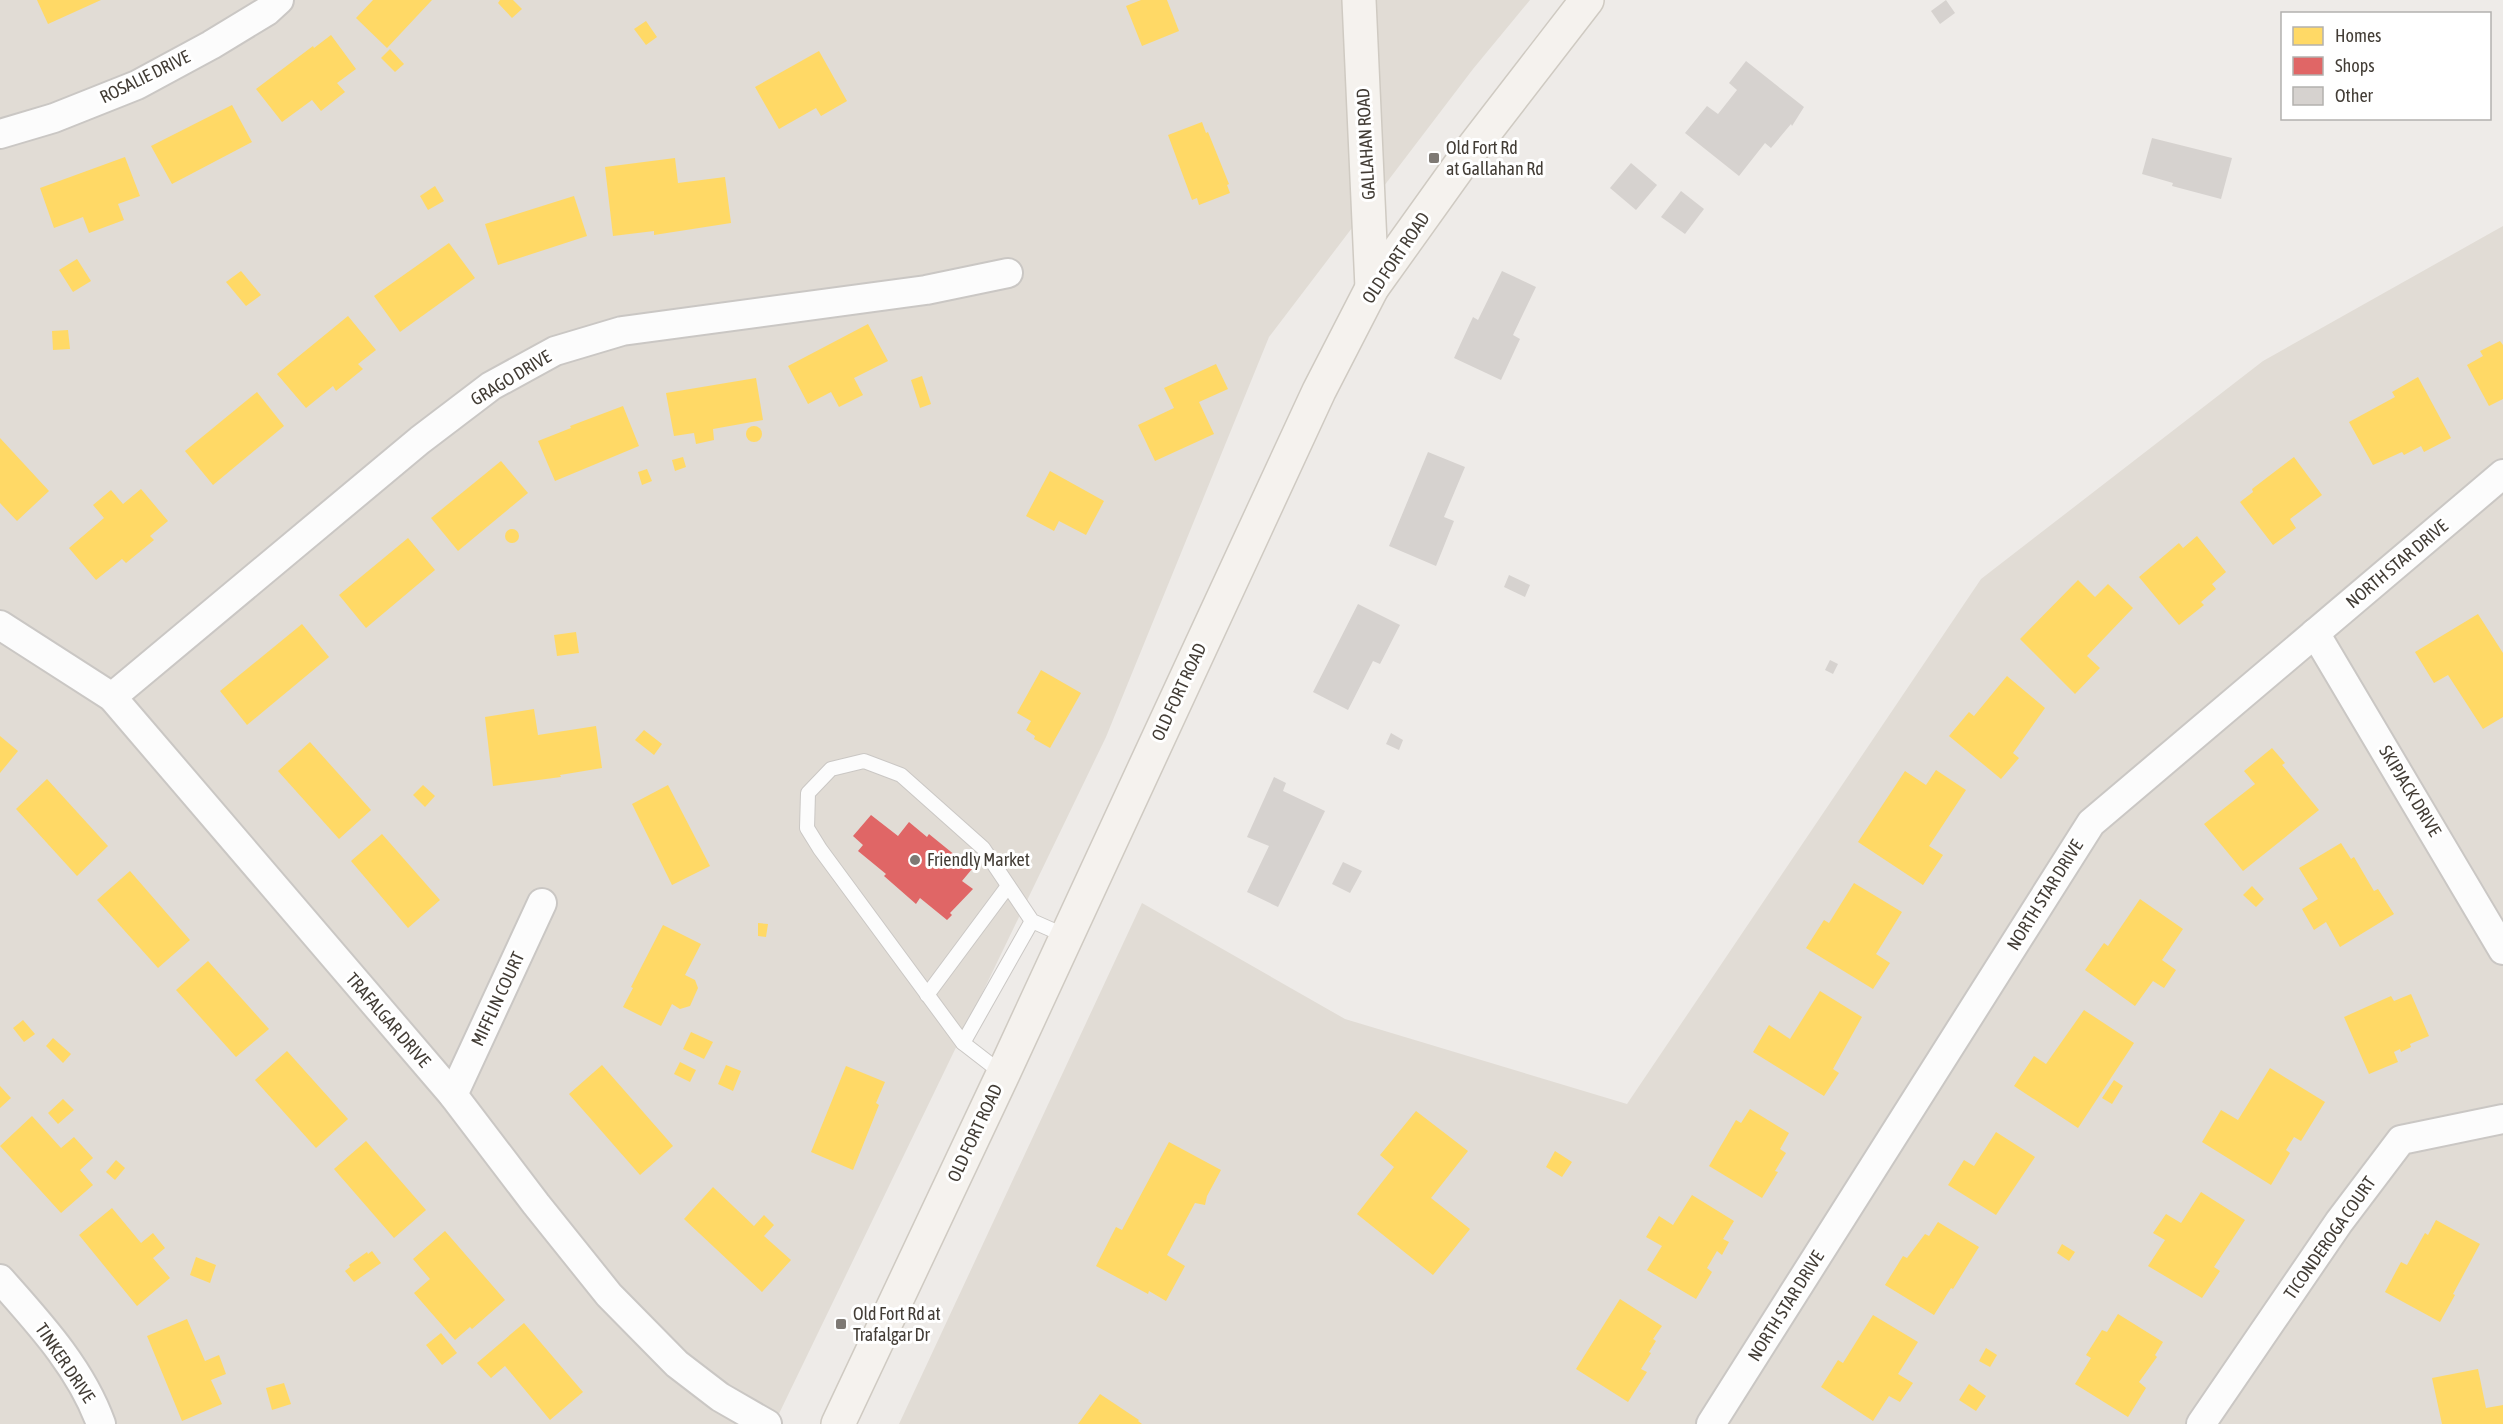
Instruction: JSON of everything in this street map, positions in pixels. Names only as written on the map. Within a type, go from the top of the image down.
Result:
[{"type":"main road","name":"GALLAHAN ROAD","points":[[1359,0],[1372,288]]},
{"type":"main road","name":"OLD FORT ROAD","points":[[838,1424],[1003,1074],[1319,391],[1372,288],[1465,158],[1587,0]]},
{"type":"street","name":"ROSALIE DRIVE","points":[[0,134],[54,118],[137,85],[211,45],[267,11],[279,0]]},
{"type":"street","name":"GRAGO DRIVE","points":[[112,697],[420,440],[491,386],[555,351],[622,331],[927,290],[1008,273]]},
{"type":"street","name":"NORTH STAR DRIVE","points":[[1711,1424],[2091,823],[2503,474]]},
{"type":"street","name":"TRAFALGAR DRIVE","points":[[0,625],[112,697],[453,1095],[609,1295],[677,1364],[720,1397],[767,1424]]},
{"type":"street","name":"SKIPJACK DRIVE","points":[[2315,633],[2503,950]]},
{"type":"street","name":"MIFFLIN COURT","points":[[453,1095],[542,903]]},
{"type":"street","name":"TICONDEROGA COURT","points":[[2201,1424],[2339,1222],[2401,1140],[2503,1119]]},
{"type":"street","name":"TINKER DRIVE","points":[[0,1279],[54,1340],[94,1404],[101,1424]]},
{"type":"lane","points":[[1003,1074],[963,1043],[820,849],[807,828],[808,793],[831,769],[864,761],[901,775],[983,848],[1032,921],[1065,936]]},
{"type":"lane","points":[[927,995],[1008,886]]},
{"type":"lane","points":[[963,1043],[1032,921]]},
{"type":"shaded area","points":[[0,0],[1530,0],[1473,69],[1269,337],[1106,737],[774,1424],[0,1424]]},
{"type":"shaded area","points":[[2503,226],[2503,1424],[899,1424],[1142,903],[1345,1019],[1627,1104],[1981,579],[2263,361]]},
{"type":"building: Homes","points":[[37,0],[101,0],[48,24]]},
{"type":"building: Homes","points":[[373,0],[432,0],[387,48],[356,18]]},
{"type":"building: Homes","points":[[500,0],[513,0],[522,9],[512,18],[498,3]]},
{"type":"building: Homes","points":[[1141,0],[1167,0],[1179,31],[1142,46],[1126,6]]},
{"type":"building: Homes","points":[[646,21],[657,37],[646,45],[634,29]]},
{"type":"building: Homes","points":[[331,35],[356,69],[337,83],[345,92],[321,111],[312,100],[282,122],[256,89]]},
{"type":"building: Homes","points":[[390,49],[404,64],[395,72],[381,58]]},
{"type":"building: Homes","points":[[819,51],[847,101],[821,116],[816,108],[779,129],[755,87]]},
{"type":"building: Homes","points":[[232,105],[252,142],[172,184],[151,146]]},
{"type":"building: Homes","points":[[1202,122],[1229,184],[1227,185],[1230,193],[1199,205],[1197,198],[1192,200],[1168,135]]},
{"type":"building: Homes","points":[[125,157],[140,196],[118,204],[124,220],[89,233],[83,217],[54,228],[40,188]]},
{"type":"building: Homes","points":[[675,158],[678,183],[725,177],[731,223],[654,235],[654,231],[613,236],[605,167]]},
{"type":"building: Homes","points":[[435,186],[444,201],[428,210],[420,196]]},
{"type":"building: Homes","points":[[574,196],[587,236],[498,265],[485,224]]},
{"type":"building: Homes","points":[[449,243],[475,278],[400,332],[374,296]]},
{"type":"building: Homes","points":[[77,259],[91,281],[73,292],[59,270]]},
{"type":"building: Homes","points":[[241,271],[261,295],[246,306],[226,282]]},
{"type":"building: Homes","points":[[348,316],[376,350],[358,364],[363,369],[336,391],[333,386],[306,408],[277,374]]},
{"type":"building: Homes","points":[[868,324],[888,361],[854,378],[863,395],[839,407],[831,392],[808,404],[788,366]]},
{"type":"building: Homes","points":[[68,330],[70,349],[53,350],[52,331]]},
{"type":"building: Homes","points":[[2500,341],[2503,345],[2503,399],[2489,406],[2467,365],[2483,356],[2480,351]]},
{"type":"building: Homes","points":[[1216,364],[1228,389],[1199,402],[1214,434],[1155,461],[1138,425],[1174,408],[1164,388]]},
{"type":"building: Homes","points":[[922,376],[931,404],[920,408],[911,380]]},
{"type":"building: Homes","points":[[2418,377],[2451,438],[2424,452],[2421,446],[2404,455],[2402,452],[2373,465],[2349,422],[2395,397],[2392,392]]},
{"type":"building: Homes","points":[[756,378],[763,420],[713,429],[714,440],[696,444],[694,433],[674,436],[666,393]]},
{"type":"building: Homes","points":[[257,392],[284,426],[213,485],[185,451]]},
{"type":"building: Homes","points":[[623,406],[639,446],[555,481],[538,441]]},
{"type":"building: Homes","points":[[754,426],[760,428],[762,434],[760,440],[754,442],[748,440],[746,434],[748,428]]},
{"type":"building: Homes","points":[[0,438],[49,491],[17,521],[0,503]]},
{"type":"building: Homes","points":[[683,457],[686,467],[675,471],[672,460]]},
{"type":"building: Homes","points":[[2294,457],[2322,495],[2290,519],[2296,528],[2273,545],[2240,502],[2253,492],[2252,489]]},
{"type":"building: Homes","points":[[501,461],[528,493],[458,551],[431,518]]},
{"type":"building: Homes","points":[[647,469],[652,481],[642,485],[638,472]]},
{"type":"building: Homes","points":[[1050,471],[1104,501],[1086,535],[1059,521],[1054,531],[1026,516]]},
{"type":"building: Homes","points":[[141,489],[168,521],[150,536],[154,540],[126,563],[122,559],[96,580],[69,548],[104,518],[93,505],[111,490],[123,504]]},
{"type":"building: Homes","points":[[512,529],[517,531],[519,536],[517,541],[512,543],[507,541],[505,536],[507,531]]},
{"type":"building: Homes","points":[[2197,536],[2226,572],[2212,584],[2216,589],[2201,602],[2204,605],[2179,625],[2139,577],[2179,543],[2183,548]]},
{"type":"building: Homes","points":[[408,538],[435,570],[366,628],[339,595]]},
{"type":"building: Homes","points":[[2078,580],[2095,597],[2108,584],[2133,608],[2087,656],[2100,668],[2075,694],[2020,639]]},
{"type":"building: Homes","points":[[2478,614],[2503,653],[2503,717],[2483,729],[2448,675],[2434,683],[2415,652]]},
{"type":"building: Homes","points":[[302,624],[329,657],[247,725],[220,691]]},
{"type":"building: Homes","points":[[576,632],[579,653],[557,656],[554,635]]},
{"type":"building: Homes","points":[[1041,670],[1081,693],[1050,748],[1034,739],[1035,736],[1026,730],[1031,721],[1017,713]]},
{"type":"building: Homes","points":[[2007,676],[2045,708],[2013,753],[2019,758],[2001,779],[1949,736],[1969,712],[1974,716]]},
{"type":"building: Homes","points":[[534,709],[538,735],[596,726],[602,768],[560,775],[561,777],[493,786],[485,717]]},
{"type":"building: Homes","points":[[644,730],[662,744],[654,755],[635,740]]},
{"type":"building: Homes","points":[[0,736],[18,751],[0,773]]},
{"type":"building: Homes","points":[[310,742],[371,810],[339,839],[278,771]]},
{"type":"building: Homes","points":[[2272,748],[2285,763],[2282,765],[2319,810],[2243,871],[2204,824],[2255,784],[2244,771]]},
{"type":"building: Homes","points":[[1936,770],[1966,790],[1929,846],[1943,855],[1923,885],[1858,842],[1905,771],[1926,785]]},
{"type":"building: Homes","points":[[47,779],[108,846],[77,876],[16,809]]},
{"type":"building: Homes","points":[[423,785],[435,796],[425,807],[413,795]]},
{"type":"building: Homes","points":[[668,785],[710,866],[672,885],[632,804]]},
{"type":"building: Homes","points":[[382,834],[440,900],[408,928],[351,861]]},
{"type":"building: Homes","points":[[2341,843],[2351,859],[2354,857],[2374,891],[2378,889],[2394,914],[2340,947],[2326,922],[2314,930],[2302,909],[2318,899],[2299,868]]},
{"type":"building: Homes","points":[[130,871],[190,940],[158,968],[97,900]]},
{"type":"building: Homes","points":[[1854,883],[1902,912],[1876,954],[1890,963],[1873,989],[1806,948],[1824,920],[1829,923]]},
{"type":"building: Homes","points":[[2252,886],[2264,899],[2256,907],[2243,895]]},
{"type":"building: Homes","points":[[2140,899],[2183,929],[2162,960],[2176,970],[2164,988],[2153,981],[2135,1006],[2085,970],[2104,943],[2108,946]]},
{"type":"building: Homes","points":[[758,923],[768,924],[766,937],[758,936]]},
{"type":"building: Homes","points":[[663,925],[701,944],[685,975],[695,980],[698,988],[690,1006],[680,1009],[672,1004],[661,1026],[623,1007]]},
{"type":"building: Homes","points":[[208,961],[269,1029],[236,1057],[176,990]]},
{"type":"building: Homes","points":[[1820,991],[1862,1017],[1833,1069],[1839,1073],[1824,1096],[1753,1052],[1769,1025],[1790,1039]]},
{"type":"building: Homes","points":[[2411,994],[2429,1036],[2410,1044],[2411,1047],[2401,1052],[2400,1049],[2394,1052],[2398,1062],[2369,1074],[2344,1017],[2391,996],[2394,1001]]},
{"type":"building: Homes","points":[[2084,1010],[2134,1043],[2078,1128],[2014,1086],[2034,1056],[2046,1064]]},
{"type":"building: Homes","points":[[23,1020],[35,1034],[24,1042],[13,1028]]},
{"type":"building: Homes","points":[[691,1032],[713,1042],[704,1059],[683,1049]]},
{"type":"building: Homes","points":[[53,1038],[71,1054],[63,1063],[46,1046]]},
{"type":"building: Homes","points":[[287,1051],[348,1119],[316,1148],[255,1080]]},
{"type":"building: Homes","points":[[680,1062],[696,1070],[690,1082],[674,1074]]},
{"type":"building: Homes","points":[[602,1065],[673,1146],[640,1175],[569,1094]]},
{"type":"building: Homes","points":[[726,1065],[741,1071],[733,1091],[718,1084]]},
{"type":"building: Homes","points":[[846,1066],[885,1082],[876,1103],[879,1105],[853,1170],[811,1152]]},
{"type":"building: Homes","points":[[2270,1068],[2325,1102],[2301,1141],[2294,1137],[2286,1150],[2290,1153],[2271,1185],[2202,1142],[2221,1110],[2238,1120]]},
{"type":"building: Homes","points":[[2114,1080],[2123,1086],[2112,1104],[2102,1098]]},
{"type":"building: Homes","points":[[0,1086],[11,1098],[0,1108]]},
{"type":"building: Homes","points":[[63,1099],[74,1110],[58,1124],[48,1113]]},
{"type":"building: Homes","points":[[1750,1109],[1789,1133],[1780,1149],[1786,1153],[1775,1171],[1778,1172],[1762,1198],[1709,1166],[1736,1120],[1741,1123]]},
{"type":"building: Homes","points":[[1416,1111],[1468,1151],[1431,1198],[1470,1229],[1433,1275],[1357,1214],[1394,1167],[1380,1155]]},
{"type":"building: Homes","points":[[32,1116],[61,1148],[74,1137],[93,1158],[80,1170],[93,1185],[61,1213],[0,1146]]},
{"type":"building: Homes","points":[[1996,1132],[2035,1157],[1996,1215],[1948,1185],[1964,1160],[1974,1166]]},
{"type":"building: Homes","points":[[366,1141],[426,1210],[394,1238],[334,1169]]},
{"type":"building: Homes","points":[[1169,1142],[1221,1170],[1207,1196],[1205,1205],[1195,1203],[1167,1255],[1185,1266],[1166,1301],[1096,1266],[1116,1227],[1122,1230]]},
{"type":"building: Homes","points":[[1555,1151],[1572,1162],[1562,1177],[1546,1167]]},
{"type":"building: Homes","points":[[116,1160],[125,1168],[115,1180],[106,1172]]},
{"type":"building: Homes","points":[[713,1187],[754,1226],[764,1215],[774,1225],[764,1236],[791,1260],[762,1292],[684,1219]]},
{"type":"building: Homes","points":[[2201,1192],[2245,1220],[2214,1267],[2220,1271],[2202,1298],[2148,1266],[2165,1240],[2153,1233],[2166,1214],[2181,1223]]},
{"type":"building: Homes","points":[[1692,1195],[1734,1221],[1723,1239],[1729,1242],[1722,1255],[1717,1251],[1707,1268],[1712,1272],[1696,1299],[1647,1270],[1662,1246],[1646,1237],[1659,1216],[1673,1225]]},
{"type":"building: Homes","points":[[112,1208],[141,1243],[153,1233],[165,1248],[153,1258],[170,1278],[137,1306],[79,1235]]},
{"type":"building: Homes","points":[[2436,1220],[2480,1244],[2440,1322],[2385,1292],[2401,1262],[2407,1265],[2425,1233],[2428,1235]]},
{"type":"building: Homes","points":[[1938,1222],[1979,1247],[1934,1315],[1885,1285],[1903,1256],[1907,1258],[1925,1234],[1929,1236]]},
{"type":"building: Homes","points":[[445,1231],[505,1300],[472,1329],[470,1327],[455,1340],[414,1293],[430,1279],[413,1259]]},
{"type":"building: Homes","points":[[2062,1244],[2075,1252],[2069,1261],[2057,1253]]},
{"type":"building: Homes","points":[[372,1251],[381,1263],[354,1282],[345,1271],[350,1267],[349,1265]]},
{"type":"building: Homes","points":[[196,1257],[216,1265],[210,1283],[190,1275]]},
{"type":"building: Homes","points":[[1620,1299],[1662,1326],[1653,1339],[1656,1341],[1641,1369],[1647,1372],[1628,1402],[1576,1369]]},
{"type":"building: Homes","points":[[2118,1314],[2163,1342],[2155,1355],[2157,1357],[2139,1382],[2146,1388],[2128,1417],[2075,1384],[2091,1358],[2086,1355],[2102,1330],[2107,1332]]},
{"type":"building: Homes","points":[[1873,1315],[1918,1342],[1898,1374],[1913,1383],[1900,1402],[1889,1396],[1873,1421],[1821,1387],[1838,1360],[1843,1363]]},
{"type":"building: Homes","points":[[187,1319],[205,1361],[219,1355],[226,1374],[211,1380],[222,1404],[182,1421],[147,1336]]},
{"type":"building: Homes","points":[[524,1323],[583,1392],[550,1420],[505,1366],[491,1378],[477,1363]]},
{"type":"building: Homes","points":[[441,1333],[457,1353],[442,1365],[426,1345]]},
{"type":"building: Homes","points":[[1986,1348],[1997,1355],[1990,1367],[1979,1361]]},
{"type":"building: Homes","points":[[2478,1369],[2486,1408],[2503,1405],[2503,1424],[2442,1424],[2432,1378]]},
{"type":"building: Homes","points":[[284,1383],[291,1404],[272,1410],[266,1388]]},
{"type":"building: Homes","points":[[1969,1384],[1986,1396],[1976,1411],[1959,1400]]},
{"type":"building: Homes","points":[[1100,1394],[1139,1420],[1142,1424],[1078,1424]]},
{"type":"building: Shops","name":"Friendly Market","points":[[871,815],[898,836],[909,822],[927,837],[929,834],[972,869],[962,881],[973,889],[950,913],[952,915],[947,920],[920,898],[916,904],[884,876],[886,874],[858,851],[863,845],[853,836]]},
{"type":"building: Other","points":[[1946,0],[1955,13],[1940,24],[1931,11]]},
{"type":"building: Other","points":[[1746,61],[1804,107],[1792,126],[1791,124],[1771,148],[1765,143],[1739,176],[1685,133],[1707,106],[1718,114],[1737,90],[1729,83]]},
{"type":"building: Other","points":[[2152,138],[2232,158],[2221,199],[2172,186],[2173,183],[2142,174]]},
{"type":"building: Other","points":[[1631,163],[1657,185],[1636,210],[1610,188]]},
{"type":"building: Other","points":[[1681,191],[1704,209],[1685,234],[1661,217]]},
{"type":"building: Other","points":[[1502,271],[1536,287],[1513,335],[1520,339],[1501,380],[1454,358],[1473,317],[1478,320]]},
{"type":"building: Other","points":[[1428,452],[1465,467],[1444,517],[1454,521],[1436,566],[1389,546]]},
{"type":"building: Other","points":[[1509,575],[1530,585],[1525,597],[1504,587]]},
{"type":"building: Other","points":[[1358,604],[1400,625],[1380,664],[1373,661],[1348,710],[1313,692]]},
{"type":"building: Other","points":[[1830,660],[1838,664],[1833,674],[1825,670]]},
{"type":"building: Other","points":[[1391,733],[1403,740],[1399,750],[1386,744]]},
{"type":"building: Other","points":[[1274,777],[1286,783],[1283,791],[1325,811],[1278,907],[1247,892],[1269,846],[1247,837]]},
{"type":"building: Other","points":[[1343,862],[1362,871],[1350,893],[1332,884]]},
{"type":"place","name":"Old Fort Rd at Gallahan Rd","points":[[1434,158]]},
{"type":"place","name":"Friendly Market","points":[[915,860]]},
{"type":"place","name":"Old Fort Rd at Trafalgar Dr","points":[[841,1324]]}]
